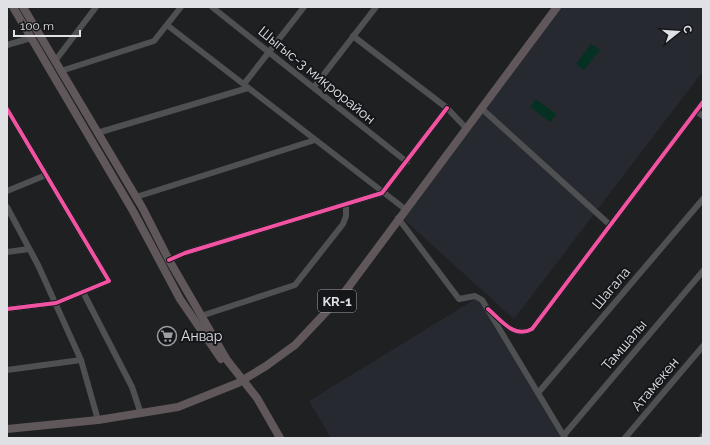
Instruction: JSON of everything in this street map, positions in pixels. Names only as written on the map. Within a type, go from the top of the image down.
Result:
[{"type":"main road","points":[[13,7],[133,211],[180,299],[240,381],[266,411],[280,438]]},
{"type":"main road","points":[[23,7],[97,134],[142,207],[169,260],[240,381]]},
{"type":"main road","name":"KR-1","points":[[7,429],[98,420],[141,414],[182,405],[240,381],[295,344],[321,319],[344,293],[398,218],[557,7]]},
{"type":"main road","points":[[133,211],[142,207]]},
{"type":"street","points":[[55,61],[96,7]]},
{"type":"street","points":[[61,71],[154,41],[181,7]]},
{"type":"street","name":"Шыгыс-3 микрорайон","points":[[212,7],[407,162]]},
{"type":"street","points":[[97,134],[246,86],[269,52],[304,7]]},
{"type":"street","points":[[314,87],[376,7]]},
{"type":"street","points":[[167,25],[382,193],[405,209]]},
{"type":"street","points":[[353,36],[447,108],[466,128]]},
{"type":"street","points":[[7,45],[31,38]]},
{"type":"street","points":[[398,218],[459,299],[470,296],[478,297],[488,309],[512,330],[519,333],[526,332],[532,328],[703,102]]},
{"type":"street","points":[[169,260],[382,193],[447,108]]},
{"type":"street","points":[[481,108],[610,225]]},
{"type":"street","points":[[7,109],[9,117],[46,175],[109,281],[56,303],[7,309]]},
{"type":"street","points":[[696,111],[703,116]]},
{"type":"street","points":[[136,197],[315,140]]},
{"type":"street","points":[[7,191],[46,175]]},
{"type":"street","name":"Шагала","points":[[538,393],[703,199]]},
{"type":"street","points":[[201,316],[295,285],[343,224],[346,216],[346,204]]},
{"type":"street","points":[[7,207],[30,249],[81,360],[98,420]]},
{"type":"street","points":[[7,252],[30,249]]},
{"type":"street","name":"Тамшалы","points":[[564,437],[703,271]]},
{"type":"street","points":[[83,292],[132,387],[141,414]]},
{"type":"street","points":[[488,309],[564,437]]},
{"type":"street","name":"Атамекен","points":[[625,438],[703,346]]},
{"type":"street","points":[[7,370],[81,360]]},
{"type":"shaded area","points":[[558,7],[703,7],[703,71],[514,319],[400,216]]},
{"type":"shaded area","points":[[477,298],[563,438],[331,438],[309,401]]},
{"type":"green space","points":[[591,44],[600,50],[584,70],[576,64]]},
{"type":"green space","points":[[536,99],[556,114],[550,122],[530,107]]},
{"type":"cycle path","points":[[488,309],[503,323],[514,330],[519,332],[532,329],[703,102]]},
{"type":"cycle path","points":[[169,260],[185,253],[382,193],[447,108]]},
{"type":"cycle path","points":[[7,109],[109,281],[56,303],[7,309]]},
{"type":"place","name":"Анвар","points":[[167,336]]}]
